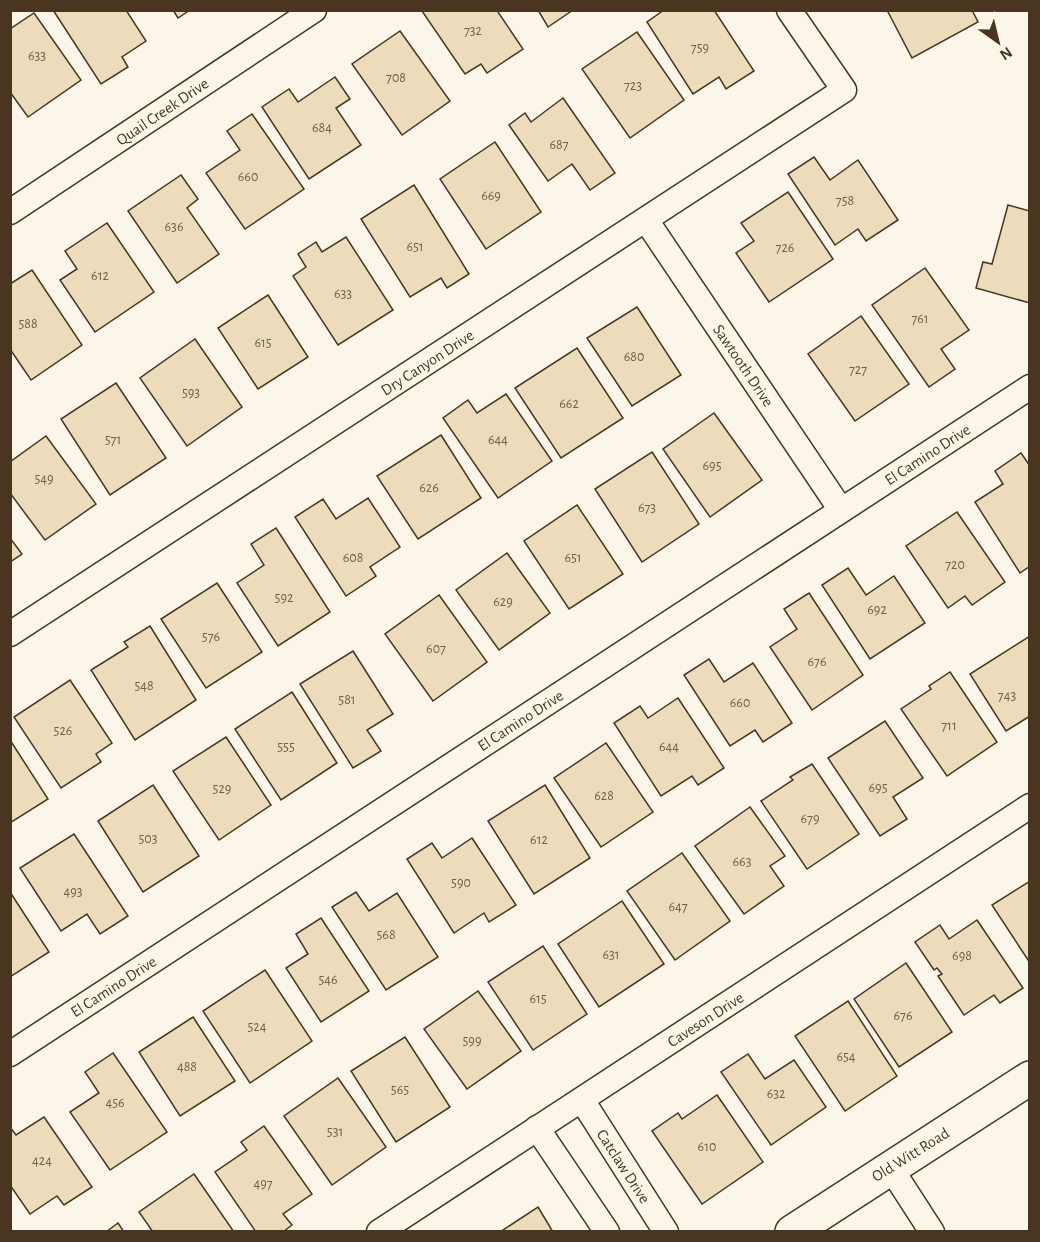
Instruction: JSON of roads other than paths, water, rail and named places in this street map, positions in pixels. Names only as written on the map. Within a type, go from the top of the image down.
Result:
[{"type":"street","name":"Quail Creek Drive","points":[[10,212],[314,10]]},
{"type":"street","name":"Dry Canyon Drive","points":[[10,634],[844,90],[789,10]]},
{"type":"street","name":"Sawtooth Drive","points":[[646,220],[842,510]]},
{"type":"street","name":"El Camino Drive","points":[[10,1054],[1029,387]]},
{"type":"street","name":"Caveson Drive","points":[[379,1232],[1029,806]]},
{"type":"street","name":"Old Witt Road","points":[[792,1232],[1029,1078]]},
{"type":"street","name":"Catclaw Drive","points":[[582,1100],[666,1232]]},
{"type":"street","points":[[537,1128],[607,1232]]},
{"type":"street","points":[[890,1167],[932,1232]]}]
